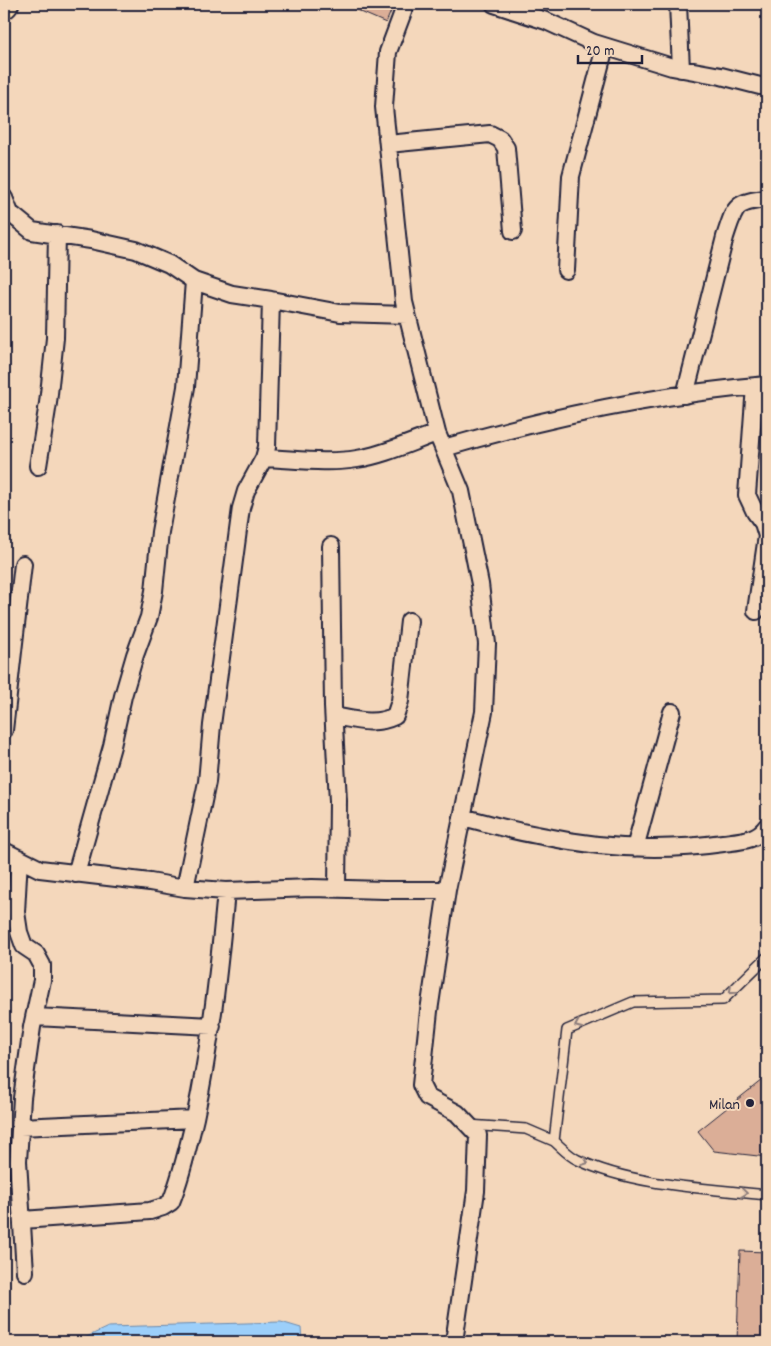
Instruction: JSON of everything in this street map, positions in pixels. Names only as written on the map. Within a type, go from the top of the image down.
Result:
[{"type":"street","points":[[406,4],[388,52],[384,108],[404,302],[441,441],[461,491],[480,584],[487,644],[484,712],[447,890],[429,1011],[421,1085],[427,1097],[457,1113],[478,1136],[476,1192],[454,1342]]},
{"type":"street","points":[[494,4],[546,21],[605,47],[681,69],[767,86]]},
{"type":"street","points":[[678,4],[681,69]]},
{"type":"street","points":[[566,270],[571,176],[605,47]]},
{"type":"street","points":[[388,144],[490,134],[500,139],[506,148],[513,231]]},
{"type":"street","points":[[4,198],[10,213],[32,231],[91,240],[136,250],[169,264],[194,281],[232,294],[340,313],[407,315]]},
{"type":"street","points":[[686,394],[725,237],[734,212],[740,204],[748,200],[767,199]]},
{"type":"street","points":[[38,466],[48,403],[55,338],[56,234]]},
{"type":"street","points":[[76,874],[112,746],[123,696],[135,655],[149,618],[154,591],[160,532],[186,387],[194,281]]},
{"type":"street","points":[[185,888],[206,782],[241,508],[246,491],[264,458],[267,447],[271,300]]},
{"type":"street","points":[[264,458],[356,459],[617,406],[720,389],[761,385],[747,495],[763,523],[767,536],[756,611]]},
{"type":"street","points":[[331,546],[334,716],[338,801],[337,889]]},
{"type":"street","points":[[4,730],[23,564]]},
{"type":"street","points":[[334,716],[366,722],[384,721],[395,716],[400,702],[409,621]]},
{"type":"street","points":[[635,848],[672,712]]},
{"type":"street","points":[[462,817],[537,836],[635,848],[699,846],[745,840],[765,832]]},
{"type":"street","points":[[4,851],[40,869],[185,888],[226,891],[312,888],[447,890]]},
{"type":"street","points":[[19,858],[16,912],[19,932],[24,946],[36,954],[42,965],[42,980],[34,1017],[22,1098],[20,1127],[11,1159],[22,1220],[25,1272]]},
{"type":"street","points":[[22,1220],[150,1210],[163,1207],[171,1202],[194,1120],[212,1026],[226,891]]},
{"type":"street","points":[[34,1017],[212,1026]]},
{"type":"street","points":[[20,1127],[194,1120]]},
{"type":"lane","points":[[554,1141],[567,1030],[632,1002],[723,1000],[767,957]]},
{"type":"lane","points":[[468,1125],[526,1129],[554,1141],[576,1159],[615,1174],[667,1184],[767,1196]]},
{"type":"water","points":[[281,1322],[301,1328],[302,1342],[76,1342],[108,1327]]},
{"type":"building","points":[[348,4],[394,4],[386,23],[347,6]]},
{"type":"building","name":"Milan","points":[[767,1076],[767,1157],[714,1151],[698,1131]]},
{"type":"building","points":[[740,1251],[767,1252],[767,1342],[737,1342]]},
{"type":"place","name":"Milan","points":[[750,1103]]}]
